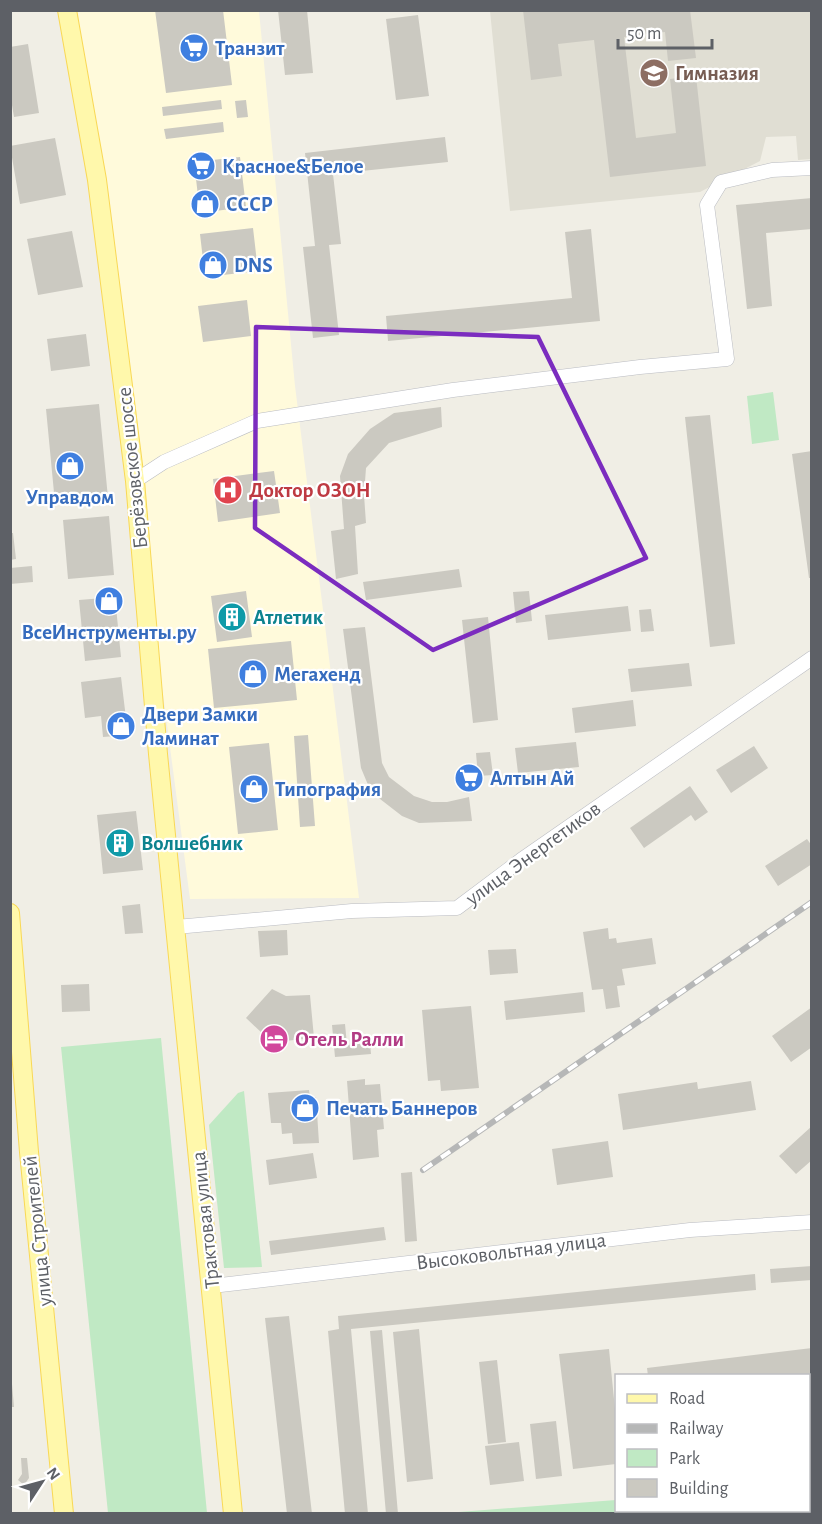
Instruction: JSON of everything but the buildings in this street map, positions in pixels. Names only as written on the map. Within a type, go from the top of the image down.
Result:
[{"type":"main road","name":"Берёзовское шоссе","points":[[67,10],[97,180],[135,481],[157,745],[176,927]]},
{"type":"main road","name":"улица Строителей","points":[[10,913],[14,1026],[64,1514]]},
{"type":"main road","name":"Трактовая улица","points":[[176,927],[233,1514]]},
{"type":"street","points":[[135,481],[164,462],[257,421],[453,390],[640,367],[727,359],[707,205],[721,182],[772,170],[812,168]]},
{"type":"street","name":"улица Энергетиков","points":[[176,927],[352,911],[457,908],[521,860],[812,658]]},
{"type":"street","name":"Высоковольтная улица","points":[[212,1286],[690,1230],[812,1222]]},
{"type":"highlighted area","points":[[256,327],[538,337],[646,558],[433,650],[255,528]]},
{"type":"shaded area","points":[[73,11],[259,11],[295,386],[359,898],[190,899]]},
{"type":"shaded area","name":"Гимназия","points":[[490,11],[811,11],[811,159],[798,160],[796,136],[766,137],[760,161],[700,192],[510,211]]},
{"type":"green space","points":[[773,392],[779,440],[752,444],[747,396]]},
{"type":"green space","points":[[161,1038],[207,1513],[108,1513],[61,1047]]},
{"type":"green space","points":[[244,1091],[262,1267],[224,1268],[209,1125],[238,1093]]},
{"type":"green space","points":[[615,1500],[615,1512],[678,1512],[678,1513],[446,1513]]},
{"type":"railway","points":[[423,1170],[812,902]]},
{"type":"place","name":"Транзит","points":[[194,48]]},
{"type":"place","name":"Гимназия","points":[[654,73]]},
{"type":"place","name":"Красное&Белое","points":[[201,166]]},
{"type":"place","name":"СССР","points":[[205,204]]},
{"type":"place","name":"DNS","points":[[213,265]]},
{"type":"place","name":"Управдом","points":[[70,466]]},
{"type":"place","name":"Доктор ОЗОН","points":[[228,490]]},
{"type":"place","name":"ВсеИнструменты.ру","points":[[109,601]]},
{"type":"place","name":"Атлетик","points":[[232,617]]},
{"type":"place","name":"Мегахенд","points":[[253,674]]},
{"type":"place","name":"Двери Замки Ламинат","points":[[121,726]]},
{"type":"place","name":"Алтын Ай","points":[[469,778]]},
{"type":"place","name":"Типография","points":[[254,789]]},
{"type":"place","name":"Волшебник","points":[[120,843]]},
{"type":"place","name":"Отель Ралли","points":[[274,1039]]},
{"type":"place","name":"Печать Баннеров","points":[[305,1108]]}]
